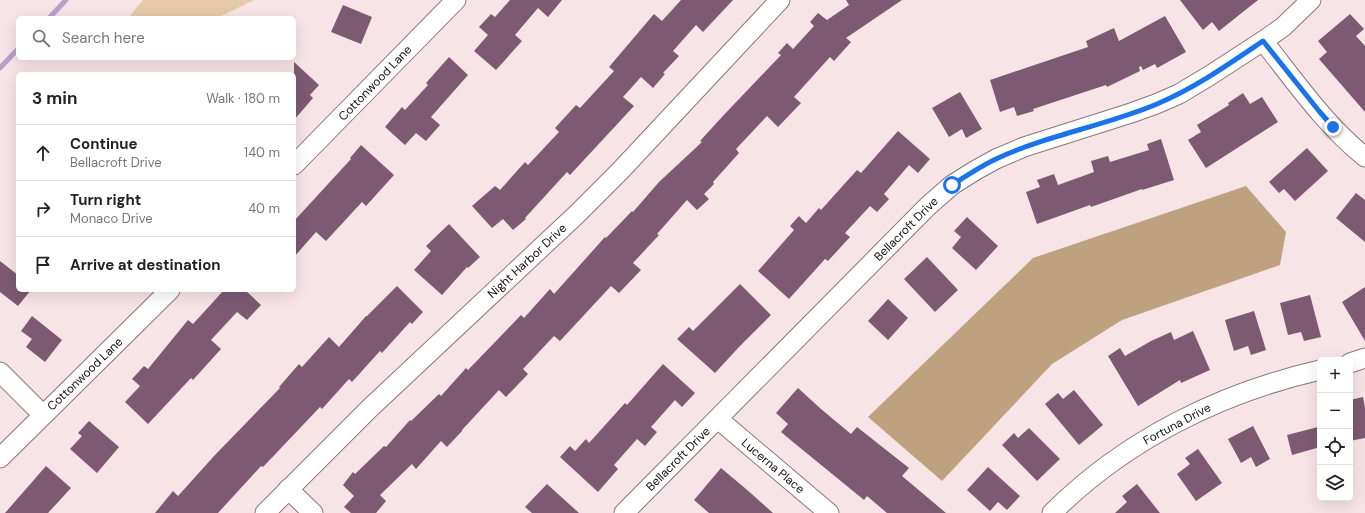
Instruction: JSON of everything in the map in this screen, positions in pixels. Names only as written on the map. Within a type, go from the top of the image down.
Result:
[{"type":"street","name":"Night Harbor Drive","points":[[264,513],[370,408],[576,215],[621,170],[780,0]]},
{"type":"street","name":"Bellacroft Drive","points":[[624,513],[928,206],[952,185],[976,170],[1010,153],[1156,104],[1179,94],[1283,27],[1311,0]]},
{"type":"street","name":"Cottonwood Lane","points":[[296,163],[449,3]]},
{"type":"street","points":[[1263,41],[1333,127],[1365,157]]},
{"type":"street","name":"Cottonwood Lane","points":[[0,458],[168,292]]},
{"type":"street","points":[[1353,362],[1365,358]]},
{"type":"street","name":"Fortuna Drive","points":[[1052,513],[1068,497],[1095,475],[1161,430],[1229,397],[1268,383],[1317,371]]},
{"type":"street","points":[[0,372],[43,415]]},
{"type":"street","name":"Lucerna Place","points":[[718,419],[829,513]]},
{"type":"street","points":[[288,489],[313,513]]},
{"type":"shaded area","points":[[143,0],[254,0],[221,16],[130,16]]},
{"type":"shaded area","points":[[1246,186],[1286,232],[1280,265],[1122,320],[1052,364],[942,481],[868,417],[1033,258]]},
{"type":"building","points":[[510,0],[562,0],[548,17],[538,8],[515,35],[522,41],[496,70],[474,51],[488,35],[479,27],[491,14],[495,17]]},
{"type":"building","points":[[681,0],[733,0],[703,32],[696,25],[673,51],[679,56],[663,73],[665,74],[653,88],[641,77],[623,97],[634,106],[570,175],[567,172],[525,218],[526,219],[513,230],[503,219],[492,228],[472,206],[495,186],[500,190],[525,162],[528,165],[559,132],[555,128],[576,105],[580,108],[614,71],[609,67],[654,14],[662,21]]},
{"type":"building","points":[[846,0],[902,0],[846,38],[851,42],[834,61],[830,57],[794,97],[801,103],[778,127],[767,116],[736,149],[739,153],[704,194],[709,199],[697,210],[687,200],[657,234],[659,235],[633,263],[641,270],[619,293],[611,286],[560,341],[554,336],[523,369],[528,374],[506,397],[499,390],[447,447],[441,441],[416,469],[412,464],[380,495],[386,501],[376,513],[351,513],[344,507],[354,496],[343,485],[353,472],[355,474],[384,446],[386,447],[410,420],[411,421],[439,394],[441,396],[466,368],[468,370],[521,315],[524,318],[550,289],[554,294],[605,237],[606,238],[632,211],[633,212],[659,182],[702,142],[700,141],[781,55],[778,53],[787,43],[793,49],[814,26],[810,22],[818,13],[827,20],[849,5]]},
{"type":"building","points":[[1180,0],[1258,0],[1219,31],[1212,22],[1203,30]]},
{"type":"building","points":[[343,5],[372,17],[361,44],[331,32]]},
{"type":"building","points":[[1350,14],[1364,29],[1356,36],[1365,46],[1365,112],[1319,59],[1327,52],[1318,41]]},
{"type":"building","points":[[1165,16],[1186,52],[1157,68],[1155,64],[1143,70],[1141,66],[1139,67],[1140,71],[1107,87],[1106,85],[1033,109],[1034,111],[1017,116],[1014,107],[1000,112],[990,80],[1088,47],[1086,41],[1114,28],[1119,41]]},
{"type":"building","points":[[449,57],[468,75],[431,117],[440,125],[426,141],[416,133],[405,145],[385,127],[402,107],[405,110],[428,85],[426,83]]},
{"type":"building","points":[[294,62],[319,85],[310,95],[313,98],[296,118],[296,72],[294,72]]},
{"type":"building","points":[[960,92],[982,129],[966,138],[962,129],[949,137],[932,108]]},
{"type":"building","points":[[1243,93],[1250,104],[1262,97],[1278,122],[1206,168],[1188,140],[1201,132],[1197,125],[1229,105],[1228,103]]},
{"type":"building","points":[[898,131],[930,159],[918,173],[909,165],[884,194],[889,199],[877,212],[870,206],[845,233],[850,237],[828,261],[825,259],[789,299],[758,271],[794,230],[790,226],[799,216],[806,223],[819,208],[821,210],[857,170],[861,173]]},
{"type":"building","points":[[1161,139],[1174,180],[1142,189],[1091,207],[1090,205],[1037,224],[1026,192],[1040,187],[1037,180],[1054,174],[1058,185],[1094,172],[1091,161],[1108,156],[1110,162],[1149,150],[1147,144]]},
{"type":"building","points":[[361,145],[394,175],[366,206],[362,202],[326,241],[316,232],[296,255],[296,219],[351,159],[350,158]]},
{"type":"building","points":[[1307,148],[1328,171],[1295,201],[1284,189],[1279,193],[1269,182]]},
{"type":"building","points":[[1356,193],[1365,200],[1365,242],[1336,218]]},
{"type":"building","points":[[967,217],[998,246],[976,270],[952,248],[961,237],[954,231]]},
{"type":"building","points":[[449,224],[480,257],[468,268],[467,267],[442,295],[414,270],[431,251],[426,246]]},
{"type":"building","points":[[927,257],[958,290],[935,312],[904,279]]},
{"type":"building","points":[[0,261],[16,273],[16,292],[29,292],[18,306],[0,292]]},
{"type":"building","points":[[740,284],[771,315],[715,373],[677,339],[689,327],[693,331]]},
{"type":"building","points":[[397,286],[423,312],[412,324],[410,322],[382,353],[380,351],[352,382],[349,379],[322,409],[320,407],[263,467],[261,466],[218,513],[155,513],[173,491],[178,496],[215,455],[280,388],[279,387],[299,364],[302,367],[329,337],[339,347],[366,316]]},
{"type":"building","points":[[1365,287],[1365,341],[1342,302]]},
{"type":"building","points":[[222,292],[247,292],[261,305],[247,320],[237,312],[211,340],[221,349],[193,380],[191,378],[148,424],[125,402],[140,386],[132,379],[144,366],[148,369],[188,320],[193,324]]},
{"type":"building","points":[[1310,295],[1321,337],[1304,341],[1301,332],[1288,335],[1280,303]]},
{"type":"building","points":[[888,299],[908,318],[888,340],[868,321]]},
{"type":"building","points":[[1254,311],[1266,350],[1251,355],[1248,346],[1234,351],[1225,320]]},
{"type":"building","points":[[32,316],[62,340],[45,362],[26,347],[32,339],[21,331]]},
{"type":"building","points":[[1193,331],[1210,370],[1181,383],[1180,380],[1138,406],[1108,356],[1120,348],[1125,356],[1151,341],[1171,332],[1174,340]]},
{"type":"building","points":[[663,364],[695,393],[682,407],[675,400],[651,427],[657,432],[645,446],[637,439],[614,465],[618,469],[598,492],[560,457],[570,446],[575,451],[586,439],[589,443],[625,403],[627,405]]},
{"type":"building","points":[[798,388],[851,434],[857,427],[909,468],[902,476],[946,513],[887,513],[867,496],[864,500],[781,432],[788,424],[776,413]]},
{"type":"building","points":[[1074,390],[1103,425],[1079,445],[1045,404],[1058,393],[1063,399]]},
{"type":"building","points":[[1363,397],[1365,408],[1365,438],[1353,440],[1353,429],[1353,399]]},
{"type":"building","points":[[89,421],[119,447],[97,473],[70,449],[82,436],[78,433]]},
{"type":"building","points":[[1253,426],[1270,459],[1256,467],[1251,457],[1241,463],[1228,439]]},
{"type":"building","points":[[1317,427],[1317,448],[1292,455],[1287,435]]},
{"type":"building","points":[[1029,428],[1060,459],[1037,481],[1002,445],[1014,433],[1018,438]]},
{"type":"building","points":[[1198,449],[1222,483],[1196,501],[1177,474],[1190,464],[1185,458]]},
{"type":"building","points":[[46,466],[71,488],[48,513],[5,513]]},
{"type":"building","points":[[988,467],[1020,496],[1007,510],[998,502],[990,511],[967,490]]},
{"type":"building","points":[[721,468],[773,513],[709,513],[694,500]]},
{"type":"building","points":[[547,484],[579,513],[532,513],[525,507]]},
{"type":"building","points":[[1137,484],[1160,513],[1115,513],[1127,502],[1122,496]]},
{"type":"waterway","points":[[51,16],[66,0]]},
{"type":"waterway","points":[[0,68],[16,51]]},
{"type":"route","points":[[952,185],[996,159],[1024,148],[1131,113],[1179,94],[1263,41],[1333,127]]}]
